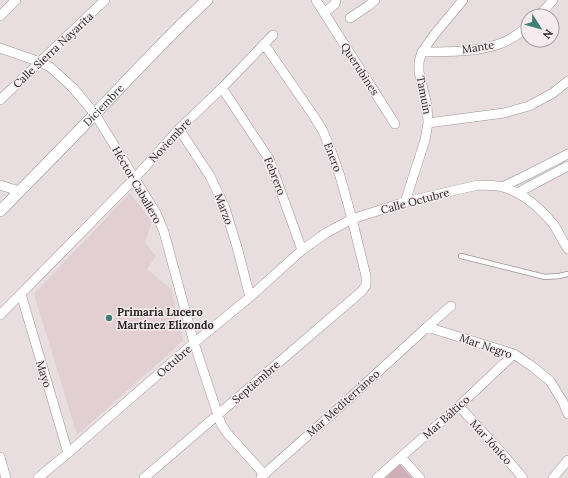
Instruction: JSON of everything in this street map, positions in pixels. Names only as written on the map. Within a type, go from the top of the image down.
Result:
[{"type":"street","points":[[0,16],[16,0]]},
{"type":"street","name":"Calle Sierra Nayarita","points":[[0,100],[105,0]]},
{"type":"street","name":"Diciembre","points":[[0,211],[146,60],[207,0]]},
{"type":"street","name":"Querubines","points":[[316,0],[395,124]]},
{"type":"street","points":[[324,13],[334,4],[336,0]]},
{"type":"street","points":[[350,18],[375,0]]},
{"type":"street","name":"Tamuín","points":[[405,202],[425,140],[428,123],[427,106],[419,72],[419,62],[422,52],[463,0]]},
{"type":"street","points":[[546,8],[553,0]]},
{"type":"street","name":"Mante","points":[[422,52],[451,51],[486,47],[502,43],[520,33]]},
{"type":"street","name":"Noviembre","points":[[0,315],[135,178],[179,129],[222,88],[273,35]]},
{"type":"street","name":"Enero","points":[[264,44],[323,131],[338,170],[352,219],[366,276],[366,285]]},
{"type":"street","name":"Héctor Caballero","points":[[0,48],[50,67],[73,88],[95,114],[135,178],[156,213],[164,232],[194,344],[221,424],[262,476]]},
{"type":"street","points":[[428,123],[504,113],[529,106],[553,93],[568,81]]},
{"type":"street","name":"Febrero","points":[[222,88],[269,159],[302,250]]},
{"type":"street","name":"Marzo","points":[[179,129],[210,176],[225,208],[250,297]]},
{"type":"street","points":[[502,187],[568,154]]},
{"type":"street","points":[[517,193],[568,166]]},
{"type":"street","points":[[0,185],[19,191]]},
{"type":"street","name":"Calle Octubre","points":[[352,219],[405,202],[478,186],[490,185],[502,187]]},
{"type":"street","points":[[502,187],[517,193],[537,206],[554,225],[568,249]]},
{"type":"street","name":"Octubre","points":[[38,478],[250,297],[302,250],[326,232],[352,219]]},
{"type":"street","name":"Septiembre","points":[[144,478],[362,291],[366,285]]},
{"type":"street","name":"Mayo","points":[[21,294],[68,453]]},
{"type":"street","name":"Mar Mediterráneo","points":[[262,476],[451,306]]},
{"type":"street","name":"Mar Negro","points":[[426,327],[514,354],[550,381],[563,402],[568,414]]},
{"type":"street","name":"Mar Báltico","points":[[378,478],[459,406],[514,354]]},
{"type":"street","name":"Mar Jónico","points":[[459,406],[523,478]]},
{"type":"street","points":[[0,457],[6,478]]},
{"type":"street","points":[[401,457],[420,478]]},
{"type":"street","points":[[553,478],[568,460]]},
{"type":"lane","points":[[461,256],[545,277],[568,274]]},
{"type":"shaded area","name":"Primaria Lucero Martínez Elizondo","points":[[130,193],[152,222],[145,242],[156,256],[147,269],[171,289],[183,341],[77,435],[34,294]]},
{"type":"shaded area","points":[[400,464],[412,478],[385,478]]},
{"type":"place","name":"Primaria Lucero Martínez Elizondo","points":[[109,318]]}]
